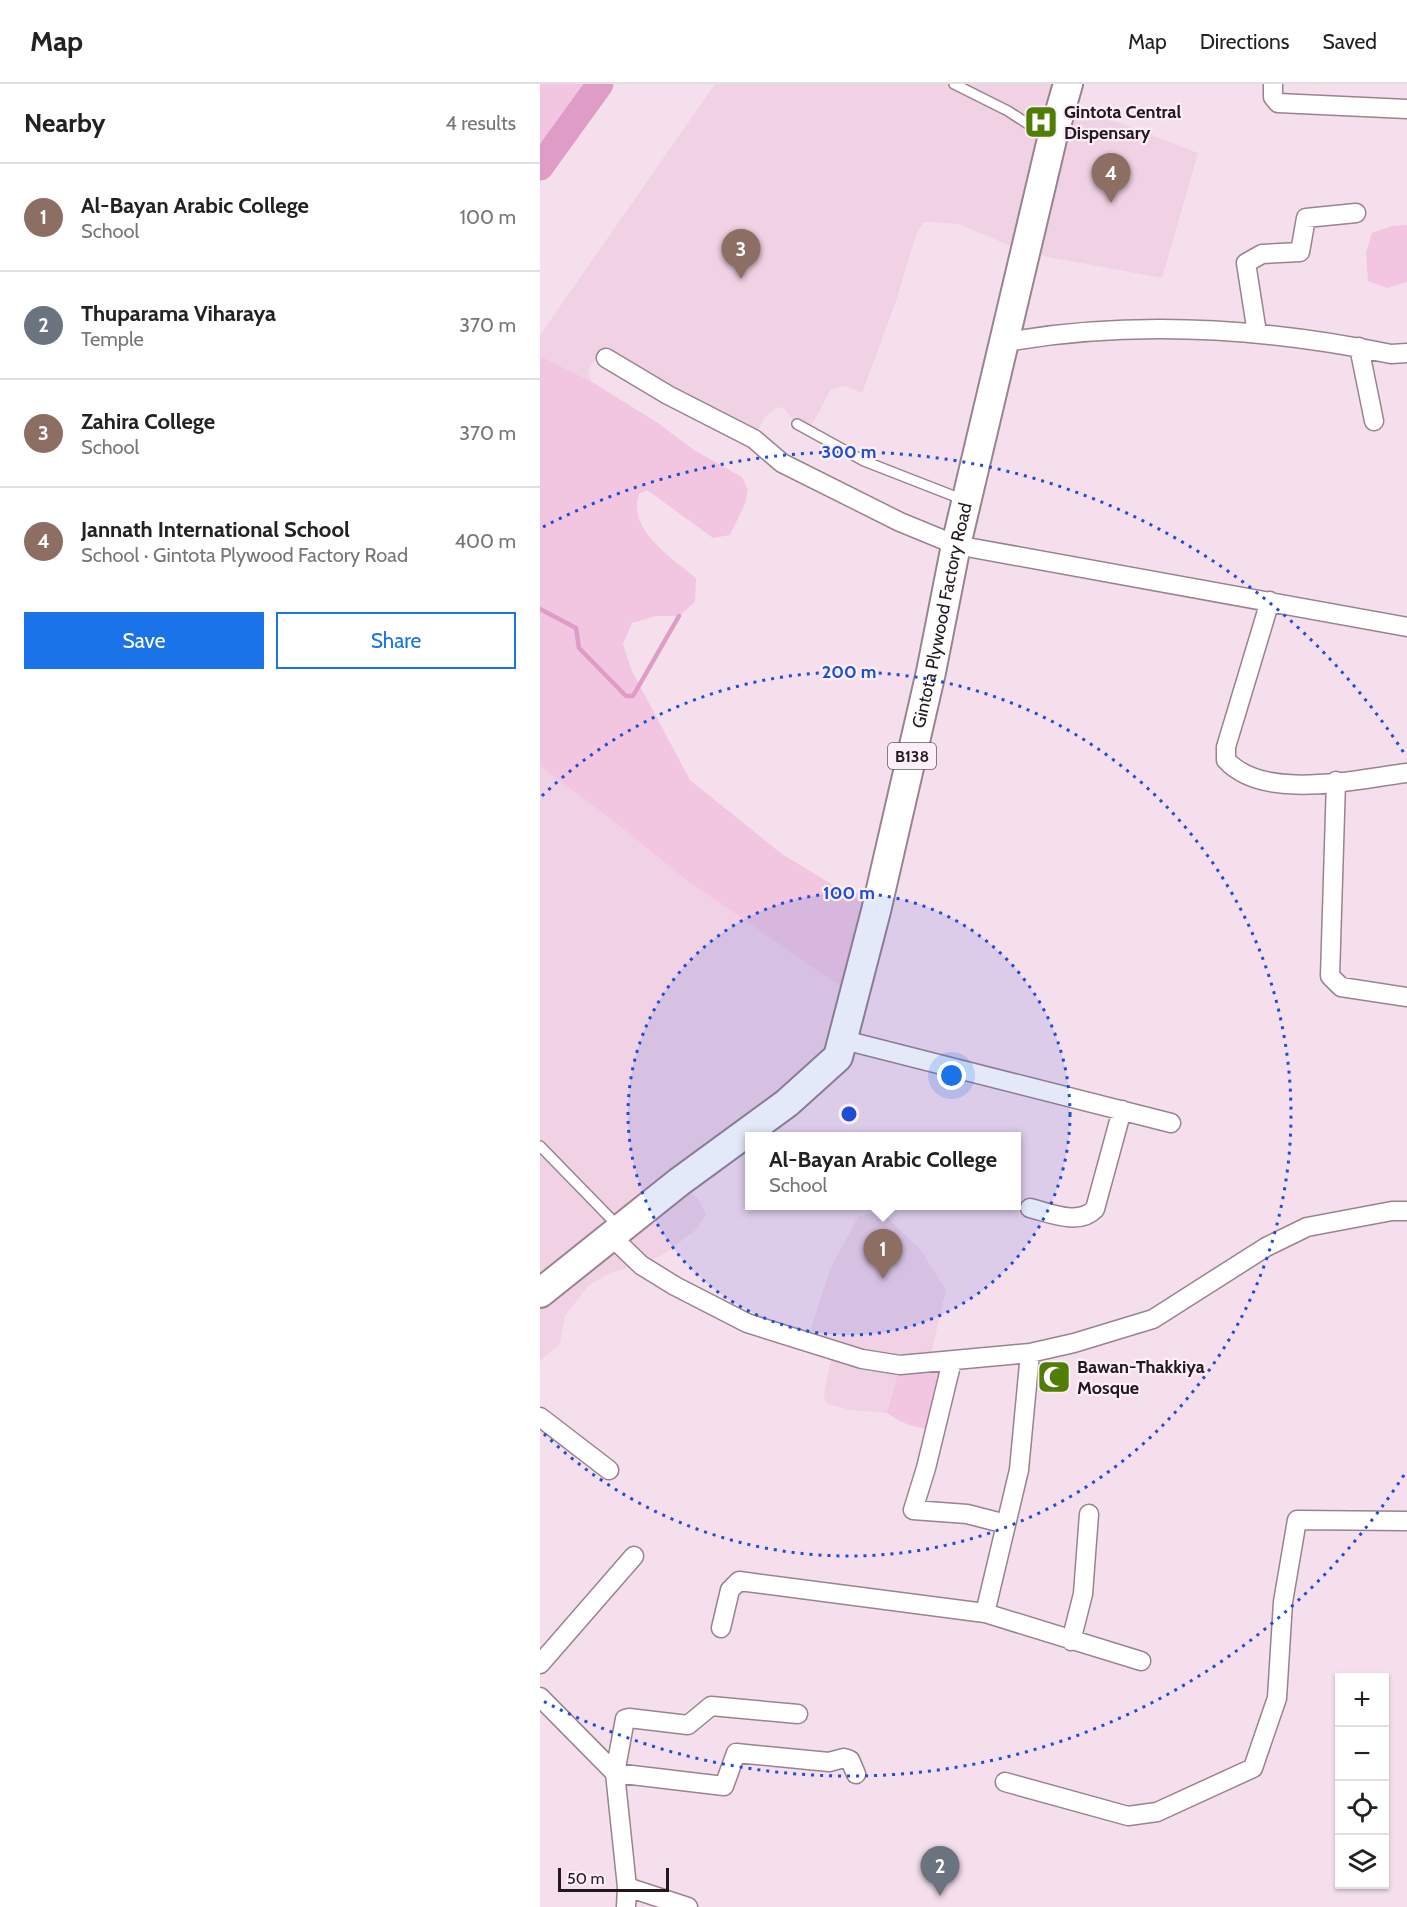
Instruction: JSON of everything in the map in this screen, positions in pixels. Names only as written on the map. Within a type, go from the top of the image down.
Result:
[{"type":"main road","name":"Gintota Plywood Factory Road","points":[[747,1132],[787,1103],[838,1057],[844,1040],[931,672],[956,545],[1006,342],[1052,139],[1068,84]]},
{"type":"main road","name":"Gintota Plywood Factory Road","points":[[540,1293],[679,1182],[745,1134]]},
{"type":"street","points":[[1273,84],[1273,97],[1278,103],[1407,109]]},
{"type":"street","points":[[1257,333],[1246,263],[1262,254],[1300,252],[1306,218],[1356,213]]},
{"type":"street","points":[[1006,342],[1061,333],[1182,330],[1257,333],[1359,347],[1391,354],[1407,353]]},
{"type":"street","points":[[1359,347],[1374,421]]},
{"type":"street","points":[[606,357],[668,395],[754,439],[782,463],[900,522],[956,545],[1270,600],[1407,627]]},
{"type":"street","points":[[1270,600],[1226,747],[1226,760],[1235,771],[1274,784],[1336,781],[1407,773]]},
{"type":"street","points":[[1336,781],[1330,976],[1341,987],[1407,997]]},
{"type":"street","points":[[844,1040],[1172,1123]]},
{"type":"street","points":[[1030,1208],[1069,1218],[1090,1215],[1095,1209],[1122,1110]]},
{"type":"street","points":[[617,1233],[641,1265],[675,1286],[747,1323],[862,1359],[900,1365],[1030,1353],[1074,1343],[1153,1319],[1266,1247],[1307,1227],[1392,1211],[1407,1211]]},
{"type":"street","points":[[985,1614],[1018,1470],[1030,1353]]},
{"type":"street","points":[[952,1361],[926,1468],[913,1509],[968,1514],[1006,1524]]},
{"type":"street","points":[[540,1417],[609,1470]]},
{"type":"street","points":[[1071,1641],[1083,1594],[1089,1514]]},
{"type":"street","points":[[1005,1782],[1128,1816],[1157,1812],[1253,1768],[1277,1698],[1283,1602],[1297,1520],[1407,1521]]},
{"type":"street","points":[[540,1664],[634,1556]]},
{"type":"street","points":[[721,1628],[730,1590],[739,1581],[985,1614],[1140,1661]]},
{"type":"street","points":[[540,1697],[615,1773],[724,1786],[736,1753],[829,1762],[844,1758],[850,1760],[856,1774]]},
{"type":"street","points":[[626,1907],[627,1887],[615,1773],[625,1719],[688,1725],[711,1706],[798,1714]]},
{"type":"street","points":[[627,1887],[688,1907]]},
{"type":"lane","points":[[954,84],[1008,111],[1052,139]]},
{"type":"lane","points":[[797,424],[864,461],[967,501]]},
{"type":"lane","points":[[540,1146],[617,1233]]},
{"type":"shaded area","points":[[540,84],[600,84],[540,167]]},
{"type":"shaded area","points":[[715,84],[948,84],[959,88],[962,84],[1068,84],[1062,105],[1104,117],[1198,153],[1162,278],[1027,253],[959,224],[924,222],[917,232],[895,304],[862,393],[846,386],[831,389],[810,428],[797,424],[782,407],[775,409],[764,418],[754,439],[606,358],[596,358],[591,365],[588,373],[592,382],[540,356],[540,335]]},
{"type":"shaded area","points":[[1407,225],[1407,282],[1387,288],[1368,281],[1366,252],[1372,233],[1392,226]]},
{"type":"shaded area","points":[[540,356],[592,382],[658,423],[694,450],[742,477],[748,490],[745,504],[730,535],[713,538],[647,490],[639,494],[637,507],[639,520],[654,542],[696,578],[695,602],[679,616],[656,616],[632,623],[623,644],[632,671],[690,780],[782,854],[876,911],[853,995],[685,879],[540,766]]},
{"type":"shaded area","points":[[540,766],[685,879],[853,995],[844,1040],[680,1183],[698,1199],[706,1214],[696,1230],[662,1255],[641,1265],[612,1272],[588,1286],[565,1316],[560,1344],[540,1361]]},
{"type":"shaded area","points":[[869,1213],[886,1216],[920,1249],[946,1290],[929,1363],[900,1365],[887,1413],[851,1410],[827,1404],[824,1396],[825,1387],[833,1351],[806,1344],[830,1269],[858,1217]]},
{"type":"shaded area","points":[[952,1361],[936,1429],[910,1425],[887,1413],[900,1365]]},
{"type":"waterway","points":[[540,167],[600,84]]},
{"type":"waterway","points":[[540,609],[576,628],[579,648],[626,696],[633,696],[679,616]]},
{"type":"place","name":"Gintota Central Dispensary","points":[[1041,122]]},
{"type":"place","name":"Jannath International School","points":[[1111,203]]},
{"type":"place","name":"Zahira College","points":[[741,279]]},
{"type":"place","name":"Al-Bayan Arabic College","points":[[883,1279]]},
{"type":"place","name":"Bawan-Thakkiya Mosque","points":[[1054,1377]]},
{"type":"place","name":"Thuparama Viharaya","points":[[940,1896]]}]
